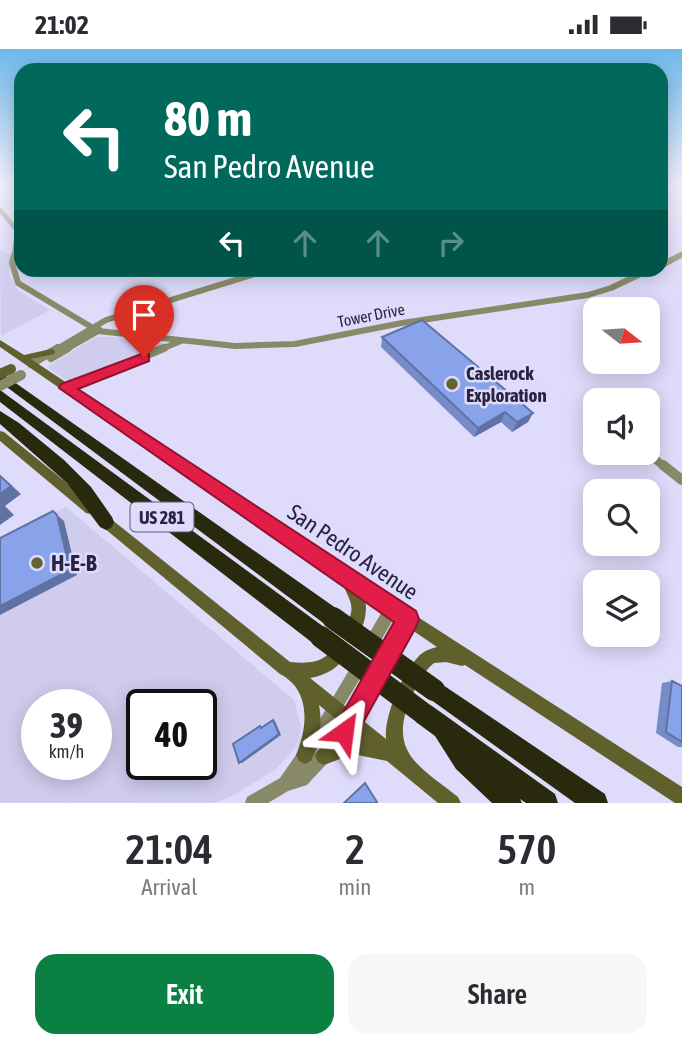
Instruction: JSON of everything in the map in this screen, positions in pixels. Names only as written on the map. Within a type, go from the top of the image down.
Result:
[{"type":"highway","name":"US 281","points":[[5,377],[333,618],[596,803]]},
{"type":"highway","name":"US 281","points":[[5,377],[321,637],[546,803]]},
{"type":"highway","points":[[0,416],[49,456],[97,506],[106,523]]},
{"type":"highway","points":[[431,719],[464,761],[510,803]]},
{"type":"main road","name":"San Pedro Avenue","points":[[0,343],[408,619],[682,797]]},
{"type":"main road","points":[[5,377],[17,362],[59,350]]},
{"type":"main road","points":[[0,435],[452,803]]},
{"type":"main road","points":[[285,669],[316,670],[327,666],[336,657],[361,613],[358,597],[344,576]]},
{"type":"main road","points":[[400,762],[394,722],[419,667],[426,659],[440,654],[472,660]]},
{"type":"main road","points":[[304,684],[313,715],[310,741],[305,754]]},
{"type":"main road","points":[[324,756],[354,746],[376,749],[400,762]]},
{"type":"street","points":[[14,256],[14,276]]},
{"type":"street","points":[[15,277],[34,295],[95,329],[120,317]]},
{"type":"street","points":[[5,377],[26,361],[59,350],[120,317],[246,277]]},
{"type":"street","name":"Tower Drive","points":[[95,329],[235,346],[295,344],[402,323],[588,295],[634,277]]},
{"type":"street","points":[[111,323],[111,329],[115,333]]},
{"type":"street","points":[[66,388],[78,381],[172,347],[181,341]]},
{"type":"street","points":[[660,463],[682,480]]},
{"type":"street","points":[[285,784],[335,709],[392,608]]},
{"type":"street","points":[[253,803],[285,784],[302,779],[324,756],[351,722],[408,619]]},
{"type":"shaded area","points":[[0,249],[11,255],[9,274],[17,290],[50,310],[1,336]]},
{"type":"shaded area","points":[[95,337],[172,345],[69,382],[47,367]]},
{"type":"shaded area","points":[[66,507],[294,700],[301,727],[295,748],[275,770],[215,803],[0,803],[0,538]]},
{"type":"building","name":"Caslerock Exploration","points":[[422,320],[533,413],[517,422],[505,412],[478,428],[382,337]]},
{"type":"building","points":[[0,476],[11,486],[0,494]]},
{"type":"building","name":"H-E-B","points":[[53,511],[57,515],[70,570],[0,606],[0,538]]},
{"type":"building","points":[[672,681],[682,686],[682,742],[666,732]]},
{"type":"building","points":[[273,720],[279,734],[239,763],[233,744]]},
{"type":"building","points":[[365,783],[377,802],[344,803]]},
{"type":"place","name":"Caslerock Exploration","points":[[452,384]]},
{"type":"place","name":"H-E-B","points":[[37,563]]},
{"type":"route","points":[[144,357],[66,388],[408,619],[344,732]]}]
